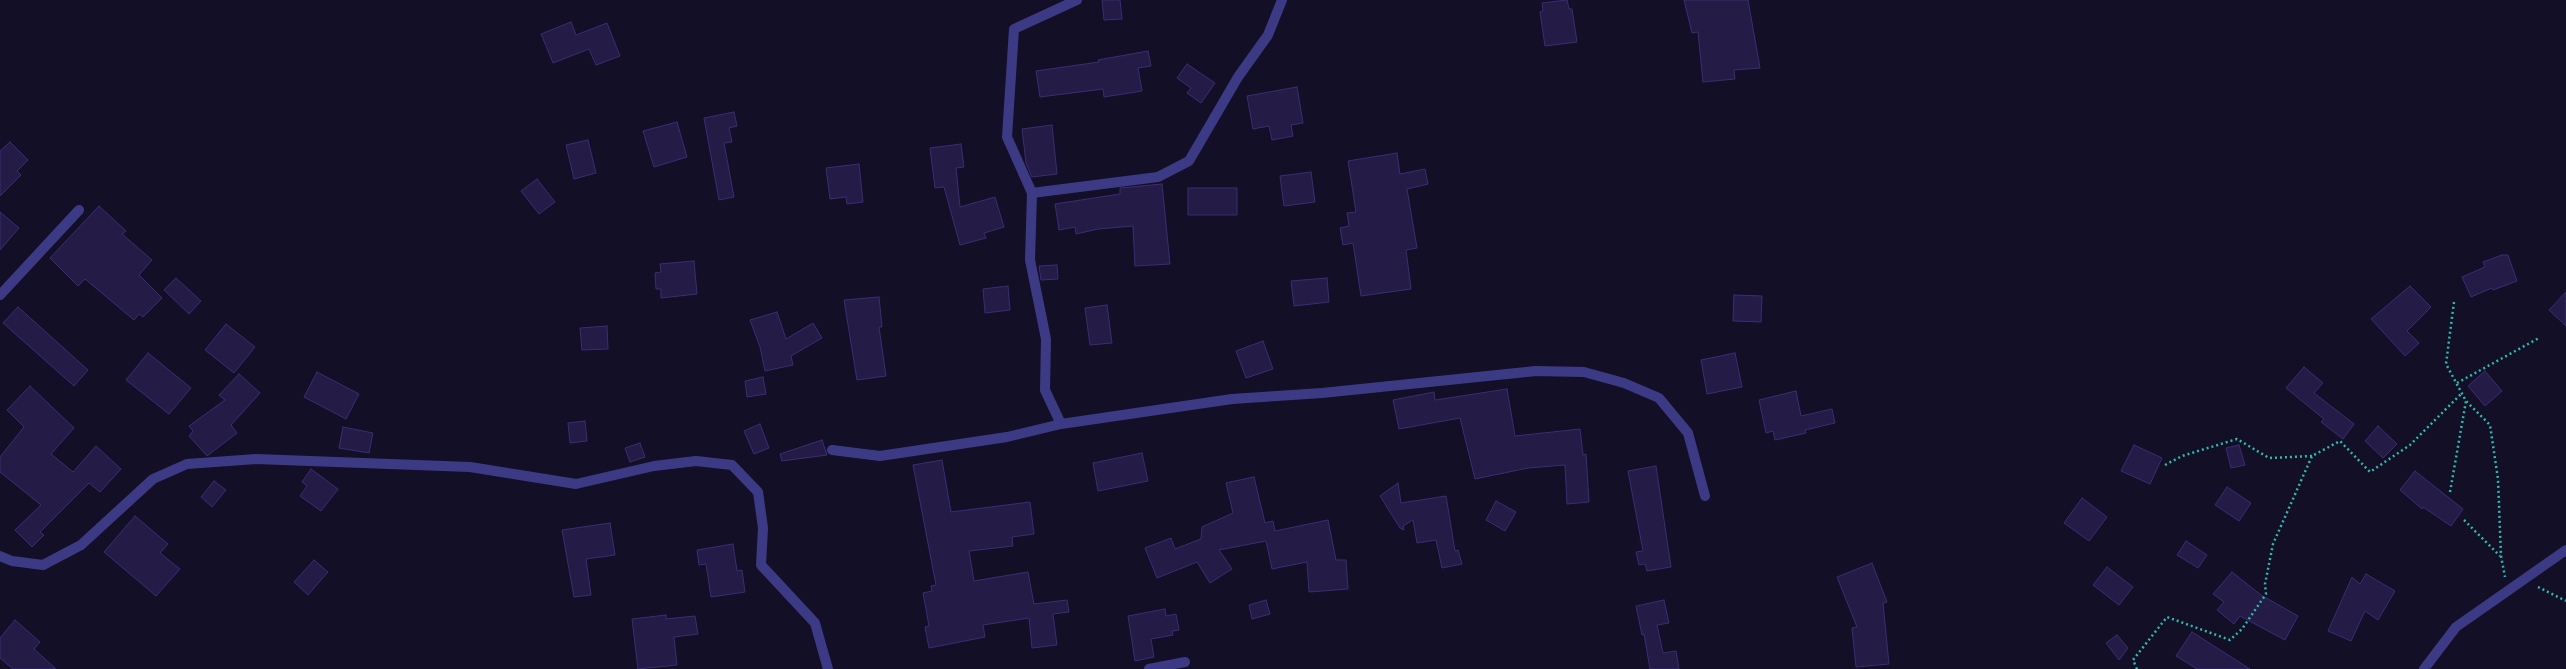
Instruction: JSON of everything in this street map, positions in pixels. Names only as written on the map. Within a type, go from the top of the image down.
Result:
[{"type":"street","points":[[1061,424],[1045,390],[1046,340],[1030,260],[1032,192],[1007,137],[1014,29],[1077,0]]},
{"type":"street","points":[[1032,192],[1158,177],[1189,161],[1238,77],[1268,35],[1282,0]]},
{"type":"street","points":[[0,295],[79,210]]},
{"type":"street","points":[[832,450],[880,456],[1007,437],[1061,424],[1232,399],[1322,393],[1536,371],[1584,372],[1624,383],[1659,398],[1688,433],[1705,496]]},
{"type":"street","points":[[0,556],[12,562],[43,565],[81,545],[153,479],[187,464],[256,459],[470,467],[576,484],[654,466],[696,461],[732,465],[758,492],[763,528],[761,565],[815,622],[828,669]]},
{"type":"street","points":[[2424,669],[2456,627],[2566,550]]},
{"type":"street","points":[[1149,669],[1185,662]]},
{"type":"path","points":[[2454,302],[2446,364],[2466,401],[2490,425],[2498,479],[2500,556],[2508,590]]},
{"type":"path","points":[[2457,383],[2539,338]]},
{"type":"path","points":[[2166,465],[2182,456],[2237,439],[2269,458],[2312,456],[2340,441],[2370,472],[2410,445],[2462,393]]},
{"type":"path","points":[[2450,492],[2466,401]]},
{"type":"path","points":[[2137,669],[2133,660],[2167,617],[2230,640],[2242,629],[2266,594],[2265,584],[2273,544],[2312,456]]},
{"type":"path","points":[[2464,520],[2500,556]]},
{"type":"path","points":[[2532,584],[2566,601]]},
{"type":"building","points":[[1102,0],[1120,0],[1122,19],[1104,20]]},
{"type":"building","points":[[1567,0],[1569,9],[1572,9],[1577,42],[1545,46],[1540,12],[1543,11],[1542,3]]},
{"type":"building","points":[[1684,0],[1748,0],[1760,68],[1734,70],[1735,79],[1703,82],[1698,32],[1692,33]]},
{"type":"building","points":[[571,22],[576,35],[607,23],[620,56],[596,65],[589,49],[553,63],[541,34]]},
{"type":"building","points":[[1148,51],[1151,66],[1138,68],[1142,91],[1104,97],[1103,89],[1040,97],[1036,71],[1099,62],[1098,60]]},
{"type":"building","points":[[1187,64],[1215,83],[1201,103],[1187,93],[1191,88],[1177,78]]},
{"type":"building","points":[[1297,87],[1303,123],[1291,125],[1293,136],[1272,140],[1269,126],[1253,129],[1247,96]]},
{"type":"building","points":[[734,112],[737,126],[729,128],[732,142],[724,143],[734,197],[719,200],[704,118]]},
{"type":"building","points":[[677,122],[687,157],[654,167],[643,131]]},
{"type":"building","points":[[1052,125],[1057,174],[1032,177],[1026,163],[1022,129]]},
{"type":"building","points":[[588,140],[596,173],[574,179],[566,145]]},
{"type":"building","points":[[10,142],[28,160],[17,171],[21,175],[0,196],[0,151]]},
{"type":"building","points":[[961,144],[964,167],[956,168],[960,207],[995,197],[1004,227],[984,233],[986,238],[960,245],[944,187],[935,188],[930,148]]},
{"type":"building","points":[[1397,153],[1400,174],[1425,169],[1428,184],[1407,189],[1417,248],[1406,250],[1411,289],[1361,296],[1353,243],[1343,245],[1340,228],[1349,226],[1347,213],[1356,212],[1348,161]]},
{"type":"building","points":[[859,164],[863,202],[847,204],[846,197],[830,199],[826,168]]},
{"type":"building","points":[[1311,172],[1315,202],[1284,206],[1280,176]]},
{"type":"building","points":[[537,179],[555,202],[539,214],[521,191]]},
{"type":"building","points":[[1162,184],[1170,264],[1135,266],[1133,226],[1098,229],[1076,234],[1075,227],[1059,230],[1055,204],[1120,194],[1120,188]]},
{"type":"building","points":[[1188,188],[1237,188],[1237,215],[1188,215]]},
{"type":"building","points":[[99,206],[126,231],[122,234],[152,260],[139,275],[162,298],[143,317],[139,314],[134,320],[85,279],[78,286],[50,258]]},
{"type":"building","points":[[0,212],[19,228],[0,250]]},
{"type":"building","points":[[2502,255],[2508,255],[2517,281],[2493,290],[2492,288],[2471,297],[2462,277],[2485,267],[2483,262]]},
{"type":"building","points":[[694,261],[697,294],[661,298],[661,289],[656,289],[655,273],[661,272],[660,264]]},
{"type":"building","points":[[1057,265],[1058,279],[1041,280],[1039,266]]},
{"type":"building","points":[[176,278],[201,301],[189,314],[164,290]]},
{"type":"building","points":[[1327,278],[1329,302],[1294,306],[1291,281]]},
{"type":"building","points":[[1008,286],[1010,310],[985,313],[983,289]]},
{"type":"building","points":[[2410,286],[2431,307],[2407,331],[2419,343],[2405,356],[2371,319]]},
{"type":"building","points":[[2566,292],[2566,326],[2549,310]]},
{"type":"building","points":[[1734,295],[1762,296],[1761,322],[1733,321]]},
{"type":"building","points":[[879,297],[882,327],[879,327],[886,376],[857,380],[844,300]]},
{"type":"building","points":[[1107,305],[1112,343],[1090,345],[1085,308]]},
{"type":"building","points":[[18,307],[88,370],[74,386],[3,323]]},
{"type":"building","points":[[777,312],[786,339],[813,323],[822,338],[791,356],[793,365],[765,371],[760,347],[750,320]]},
{"type":"building","points":[[226,324],[255,347],[234,373],[205,350]]},
{"type":"building","points":[[607,326],[608,349],[582,350],[580,328]]},
{"type":"building","points":[[1263,341],[1273,369],[1246,378],[1236,351]]},
{"type":"building","points":[[148,353],[191,388],[169,414],[126,380]]},
{"type":"building","points":[[1735,353],[1742,387],[1707,394],[1701,360]]},
{"type":"building","points":[[2304,367],[2323,383],[2314,393],[2354,424],[2343,439],[2321,422],[2324,419],[2286,388]]},
{"type":"building","points":[[2485,371],[2502,391],[2485,406],[2468,386]]},
{"type":"building","points":[[317,372],[359,394],[346,419],[304,397]]},
{"type":"building","points":[[239,374],[260,393],[231,425],[237,433],[207,456],[189,436],[193,431],[189,426],[225,400],[219,395]]},
{"type":"building","points":[[763,377],[766,394],[747,397],[745,381]]},
{"type":"building","points":[[30,386],[74,428],[51,454],[73,472],[96,446],[121,469],[100,492],[89,483],[40,532],[44,535],[32,547],[15,530],[41,505],[0,472],[0,457],[24,427],[7,410]]},
{"type":"building","points":[[1507,389],[1515,436],[1580,429],[1583,455],[1586,454],[1589,502],[1567,504],[1565,465],[1528,468],[1475,479],[1460,418],[1399,429],[1393,400],[1434,392],[1435,400]]},
{"type":"building","points":[[1796,391],[1801,416],[1832,409],[1835,423],[1805,430],[1806,433],[1775,440],[1773,431],[1766,433],[1759,400]]},
{"type":"building","points":[[585,421],[587,441],[570,443],[568,423]]},
{"type":"building","points":[[760,424],[769,448],[754,454],[744,431]]},
{"type":"building","points":[[2378,426],[2397,444],[2383,458],[2365,441]]},
{"type":"building","points":[[343,427],[373,433],[369,453],[339,448]]},
{"type":"building","points":[[822,440],[827,455],[782,461],[780,454]]},
{"type":"building","points":[[640,443],[645,457],[630,462],[625,448]]},
{"type":"building","points":[[2134,445],[2162,458],[2150,484],[2121,471]]},
{"type":"building","points":[[2239,445],[2245,465],[2231,468],[2226,448]]},
{"type":"building","points":[[1142,453],[1148,481],[1098,491],[1093,463]]},
{"type":"building","points":[[942,460],[951,512],[1030,502],[1034,534],[1012,537],[1013,546],[969,551],[974,581],[1028,572],[1034,604],[1067,600],[1069,612],[1053,614],[1057,645],[1032,648],[1029,618],[983,625],[985,637],[929,648],[925,627],[929,626],[923,593],[932,591],[931,586],[936,585],[913,465]]},
{"type":"building","points":[[1656,466],[1671,567],[1647,571],[1645,564],[1639,565],[1636,552],[1643,551],[1628,471]]},
{"type":"building","points":[[311,469],[338,489],[321,511],[300,496],[307,486],[302,482]]},
{"type":"building","points":[[2415,471],[2463,509],[2451,526],[2423,507],[2422,509],[2400,490]]},
{"type":"building","points":[[1254,477],[1265,523],[1273,521],[1275,531],[1328,520],[1336,560],[1346,560],[1348,589],[1309,592],[1307,562],[1272,569],[1266,541],[1219,550],[1232,569],[1210,583],[1197,562],[1157,578],[1145,548],[1171,538],[1175,549],[1201,539],[1202,527],[1233,513],[1226,483]]},
{"type":"building","points":[[214,481],[226,490],[212,507],[201,497]]},
{"type":"building","points":[[1398,483],[1401,503],[1446,496],[1455,551],[1458,550],[1462,564],[1442,568],[1436,540],[1417,543],[1413,520],[1403,526],[1404,530],[1400,528],[1380,496]]},
{"type":"building","points":[[2227,487],[2251,503],[2239,521],[2215,505]]},
{"type":"building","points":[[2082,498],[2107,517],[2089,541],[2064,523]]},
{"type":"building","points":[[1496,501],[1516,512],[1505,531],[1486,520]]},
{"type":"building","points":[[135,516],[168,544],[160,553],[180,569],[156,596],[104,552]]},
{"type":"building","points":[[610,523],[615,555],[586,559],[591,595],[574,597],[562,530]]},
{"type":"building","points":[[2186,541],[2207,555],[2198,568],[2177,555]]},
{"type":"building","points":[[733,544],[737,571],[742,570],[745,592],[711,597],[706,564],[699,565],[697,550]]},
{"type":"building","points":[[314,560],[328,572],[308,595],[294,582]]},
{"type":"building","points":[[1872,563],[1887,602],[1883,603],[1889,664],[1856,667],[1852,628],[1857,627],[1837,577]]},
{"type":"building","points":[[2107,567],[2133,587],[2119,605],[2093,585]]},
{"type":"building","points":[[2232,572],[2261,595],[2298,616],[2285,640],[2240,616],[2234,624],[2217,610],[2224,602],[2213,594]]},
{"type":"building","points":[[2366,574],[2395,591],[2378,620],[2365,611],[2351,641],[2328,631],[2352,577],[2360,584]]},
{"type":"building","points":[[1266,600],[1270,614],[1252,619],[1249,605]]},
{"type":"building","points":[[1664,600],[1669,623],[1657,625],[1663,653],[1676,651],[1679,669],[1650,669],[1644,634],[1642,635],[1636,606]]},
{"type":"building","points":[[1165,609],[1166,616],[1176,614],[1179,630],[1172,631],[1173,635],[1151,639],[1154,657],[1135,661],[1128,616]]},
{"type":"building","points":[[666,615],[666,619],[695,616],[698,634],[674,637],[677,665],[638,669],[632,619]]},
{"type":"building","points":[[15,620],[40,642],[34,649],[56,669],[13,669],[0,658],[0,638]]},
{"type":"building","points":[[2192,632],[2250,669],[2197,669],[2176,656]]},
{"type":"building","points":[[2117,635],[2128,648],[2119,660],[2106,643]]}]
